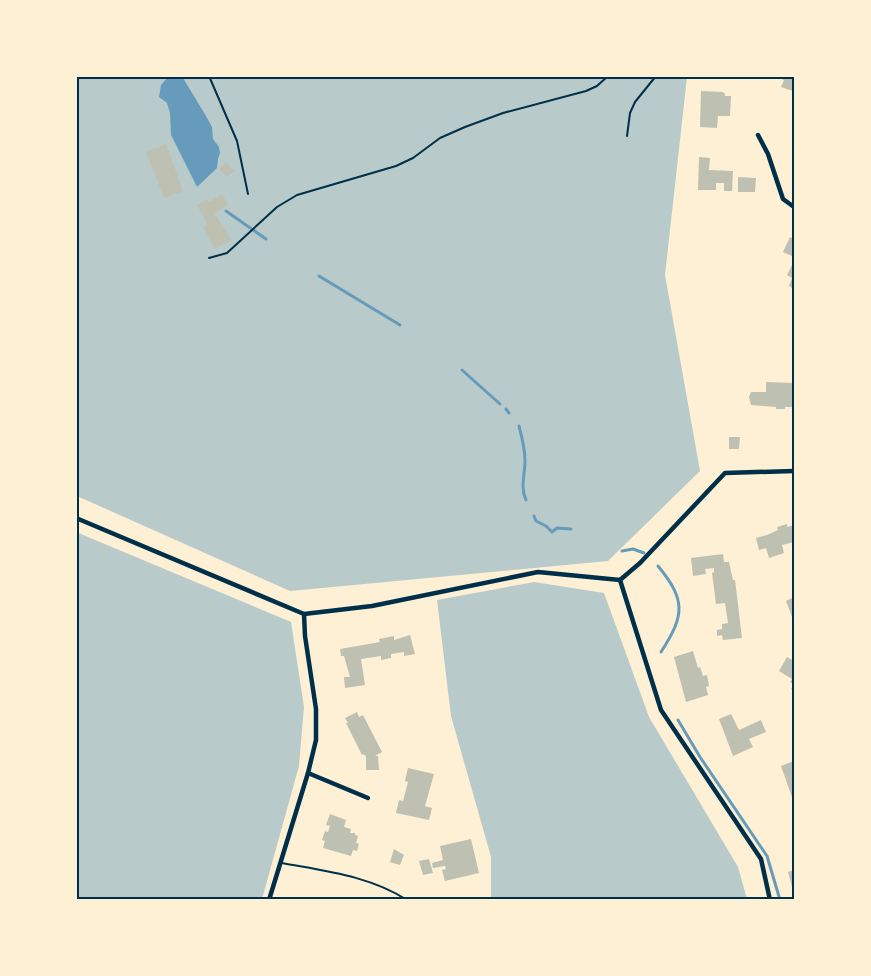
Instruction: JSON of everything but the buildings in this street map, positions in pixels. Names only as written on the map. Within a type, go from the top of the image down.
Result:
[{"type":"street","points":[[758,135],[768,154],[783,199],[795,207]]},
{"type":"street","points":[[76,518],[304,614],[372,606],[538,572],[620,580],[640,563],[725,473],[795,471]]},
{"type":"street","points":[[620,580],[661,710],[761,859],[770,900]]},
{"type":"street","points":[[269,900],[316,740],[316,709],[304,636],[304,614]]},
{"type":"street","points":[[308,773],[369,798]]},
{"type":"lane","points":[[279,863],[351,876],[380,885],[407,900]]},
{"type":"path","points":[[209,76],[237,141],[248,194]]},
{"type":"path","points":[[209,258],[227,253],[277,207],[297,195],[396,166],[413,158],[440,138],[465,127],[503,113],[586,90],[597,86],[608,76]]},
{"type":"path","points":[[627,136],[630,113],[635,102],[656,76]]},
{"type":"shaded area","points":[[77,77],[687,77],[665,275],[700,471],[608,561],[290,591],[77,496]]},
{"type":"shaded area","points":[[76,532],[291,622],[304,707],[299,766],[262,899],[77,899]]},
{"type":"shaded area","points":[[534,582],[604,593],[649,717],[738,867],[747,899],[491,899],[491,857],[451,716],[437,600]]},
{"type":"water","points":[[168,77],[183,78],[212,127],[213,139],[219,147],[217,168],[197,187],[171,135],[167,103],[159,97],[161,85]]},
{"type":"waterway","points":[[226,211],[266,239]]},
{"type":"waterway","points":[[319,276],[400,325]]},
{"type":"waterway","points":[[462,370],[500,404]]},
{"type":"waterway","points":[[506,409],[509,413]]},
{"type":"waterway","points":[[519,426],[524,452],[523,485],[526,500]]},
{"type":"waterway","points":[[534,516],[536,521],[552,532],[557,528],[571,529]]},
{"type":"waterway","points":[[622,551],[633,549],[644,553]]},
{"type":"waterway","points":[[658,566],[674,589],[679,608],[675,628],[661,652]]},
{"type":"waterway","points":[[678,720],[700,757],[767,856],[780,900]]}]
